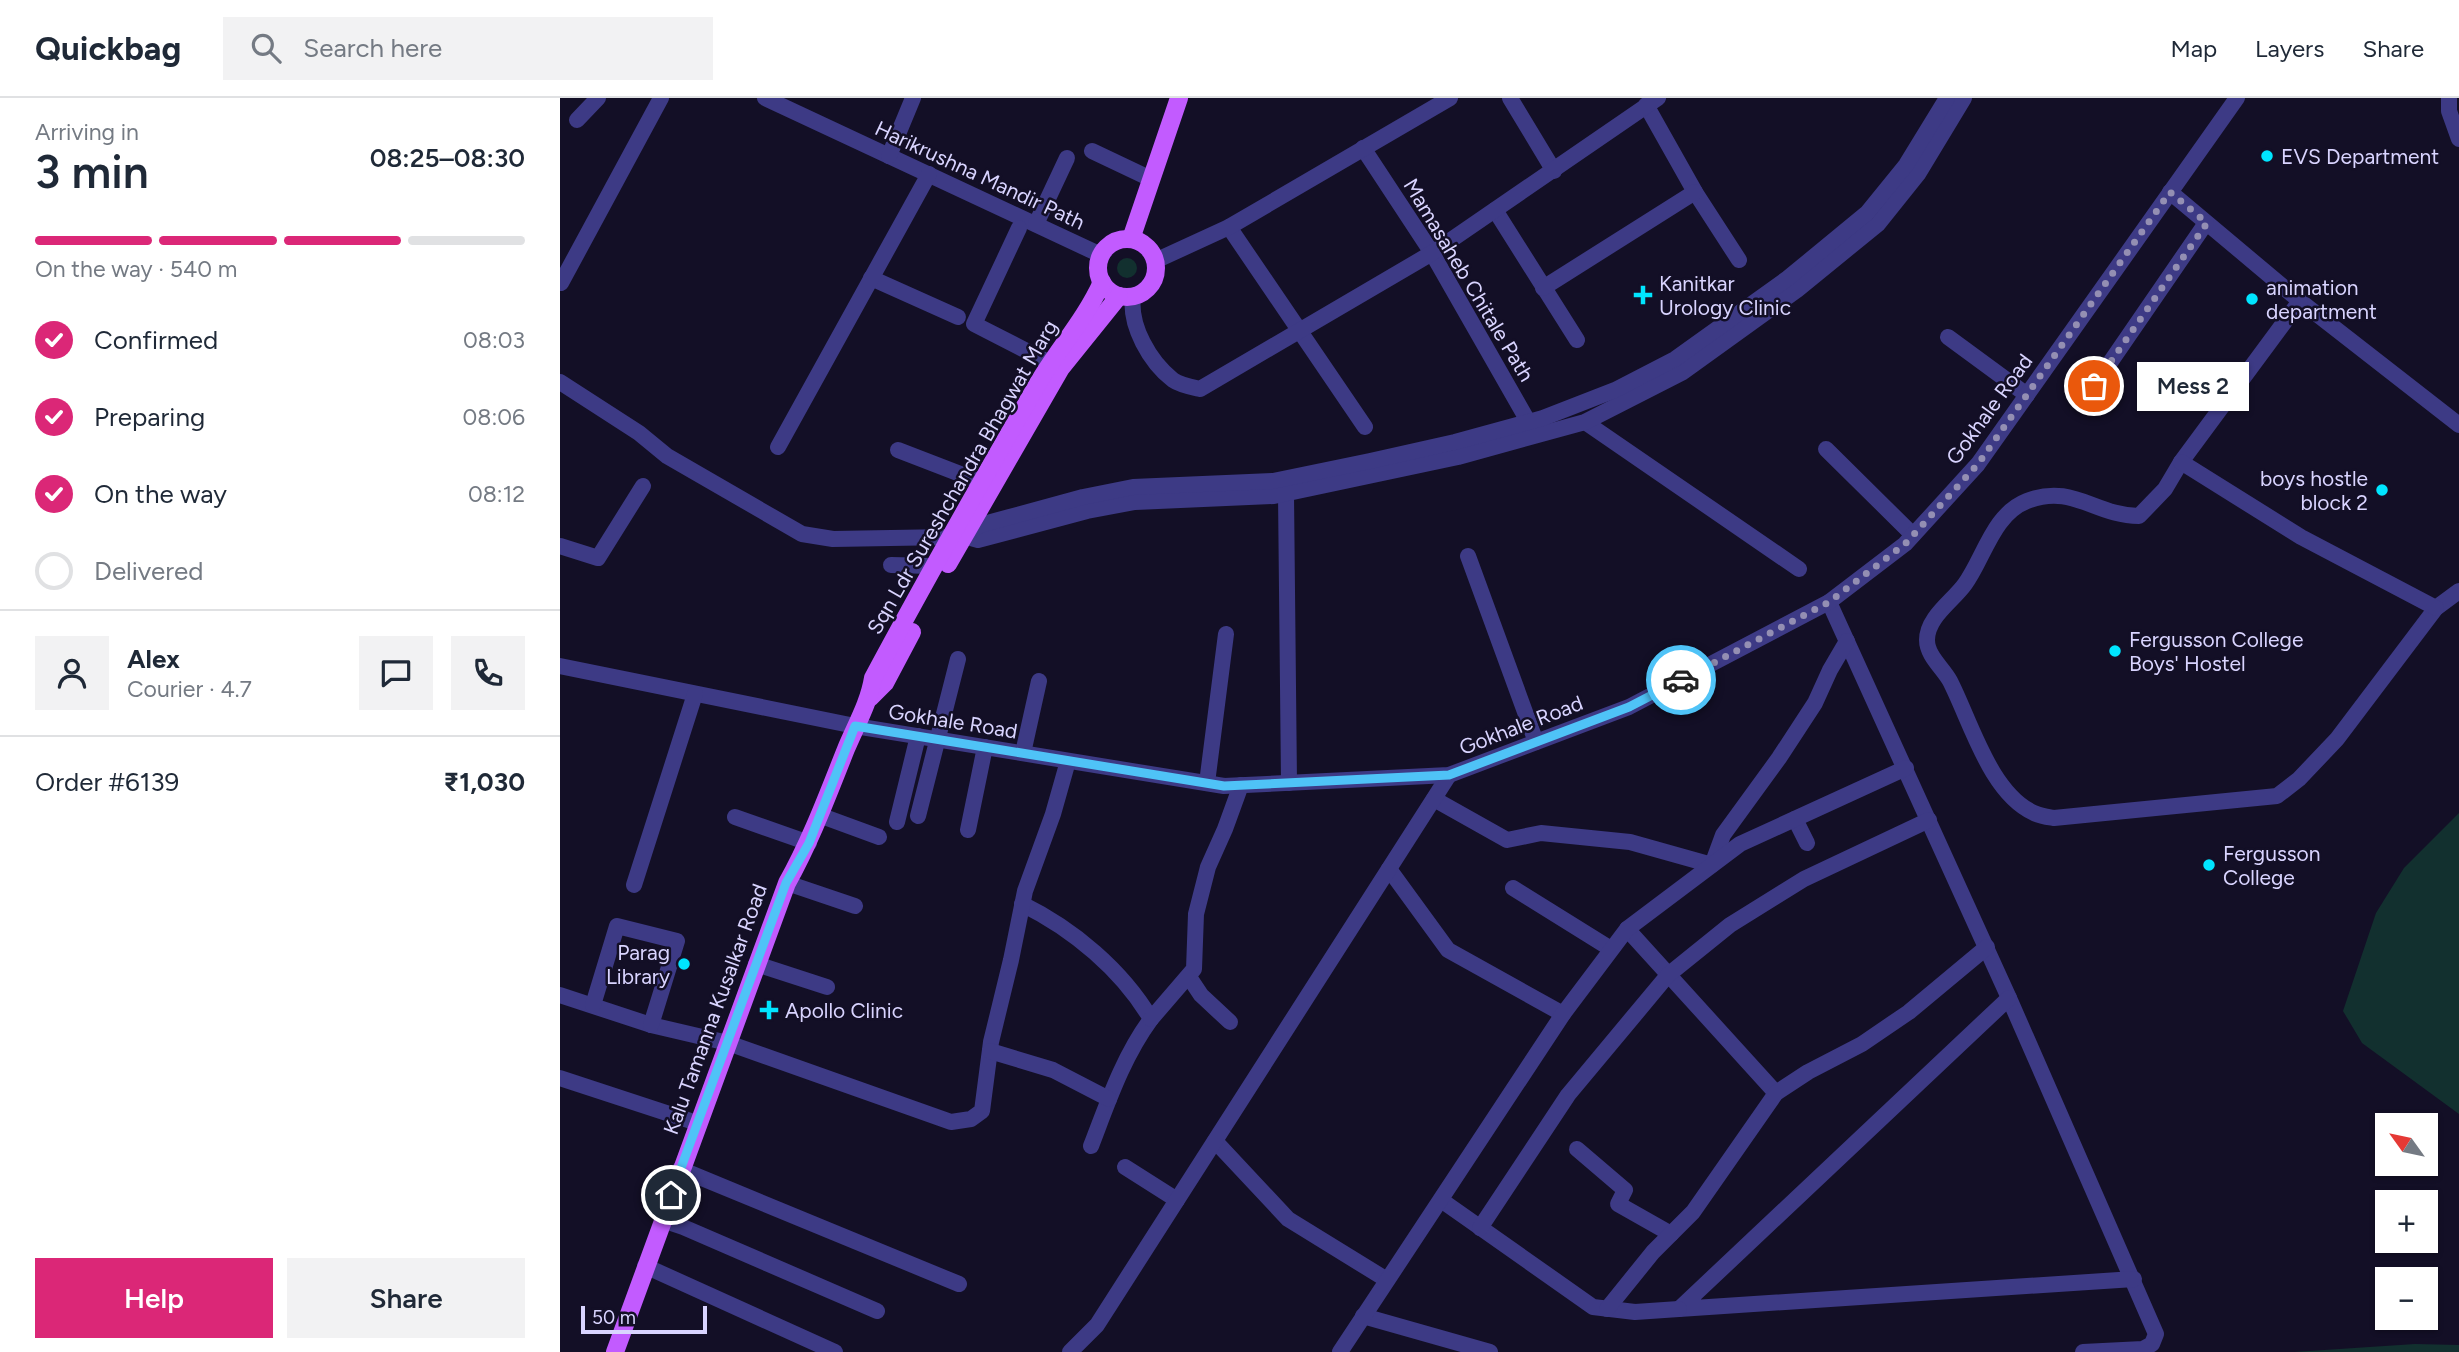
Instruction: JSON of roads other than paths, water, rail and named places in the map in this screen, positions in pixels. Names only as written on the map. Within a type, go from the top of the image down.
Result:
[{"type":"main road","points":[[1131,239],[1179,98]]},
{"type":"main road","points":[[1131,239],[1147,246],[1155,261],[1156,272],[1144,291],[1126,296],[1109,291],[1102,282],[1098,269],[1101,255],[1116,241],[1131,239]]},
{"type":"main road","name":"Sqn Ldr Sureshchandra Bhagwat Marg","points":[[855,726],[870,698],[885,683],[981,482],[1050,363],[1090,307],[1102,282]]},
{"type":"main road","name":"Sqn Ldr Sureshchandra Bhagwat Marg","points":[[870,698],[873,678],[933,566],[956,537],[1061,369],[1126,296]]},
{"type":"main road","name":"Kalu Tamanna Kusalkar Road","points":[[615,1352],[786,883],[809,843],[855,726]]},
{"type":"street","points":[[577,120],[598,98]]},
{"type":"street","points":[[561,283],[661,98]]},
{"type":"street","name":"Harikrushna Mandir Path","points":[[765,98],[929,174],[1027,226],[1101,255]]},
{"type":"street","points":[[888,156],[913,98]]},
{"type":"street","points":[[1155,261],[1229,227],[1450,98]]},
{"type":"street","points":[[1510,98],[1554,171]]},
{"type":"street","points":[[956,537],[980,525],[1083,497],[1133,488],[1273,481],[1431,448],[1584,422],[1683,372],[1750,315],[1788,278],[1867,213],[1906,165],[1947,98]]},
{"type":"street","points":[[560,382],[639,433],[667,456],[802,534],[834,539],[956,537],[978,540],[1087,511],[1135,502],[1286,494],[1458,457],[1532,429],[1675,359],[1797,290],[1878,224],[1918,174],[1964,98]]},
{"type":"street","name":"Gokhale Road","points":[[560,666],[855,726],[1207,783],[1241,785],[1449,775],[1629,707],[1829,602],[1913,535],[1978,464],[2237,98]]},
{"type":"street","points":[[2449,98],[2449,111],[2459,139]]},
{"type":"street","points":[[1126,296],[1135,323],[1160,367],[1175,382],[1200,389],[1432,253],[1652,102],[1695,192],[1739,260]]},
{"type":"street","name":"Mamasaheb Chitale Path","points":[[1363,148],[1432,253],[1532,429]]},
{"type":"street","points":[[1092,151],[1151,180]]},
{"type":"street","points":[[1050,363],[974,324],[1027,226],[1068,158]]},
{"type":"street","points":[[778,447],[929,174]]},
{"type":"street","points":[[1543,288],[1695,192]]},
{"type":"street","points":[[2170,192],[2300,301],[2459,425]]},
{"type":"street","points":[[1495,210],[1577,340]]},
{"type":"street","points":[[2094,386],[2207,223]]},
{"type":"street","points":[[1229,227],[1365,427]]},
{"type":"street","points":[[871,278],[958,317]]},
{"type":"street","points":[[2300,301],[2181,462],[2165,489],[2139,516],[2123,516],[2074,497],[2051,494],[2024,501],[2004,517],[1965,584],[1931,624],[1927,641],[1932,656],[1949,679],[1994,775],[2012,797],[2034,813],[2054,818],[2277,796],[2299,779],[2337,739],[2436,608],[2459,591]]},
{"type":"street","points":[[1948,337],[2027,395]]},
{"type":"street","points":[[1584,422],[1800,569]]},
{"type":"street","points":[[1826,449],[1913,535]]},
{"type":"street","points":[[898,450],[981,482]]},
{"type":"street","points":[[2181,462],[2301,537],[2436,608]]},
{"type":"street","points":[[560,546],[598,558],[643,486]]},
{"type":"street","points":[[1286,494],[1289,783]]},
{"type":"street","points":[[1468,556],[1536,742]]},
{"type":"street","points":[[891,565],[933,566]]},
{"type":"street","points":[[1829,602],[1987,947],[2156,1334],[2152,1344],[2143,1349],[2083,1352]]},
{"type":"street","points":[[1207,783],[1226,634]]},
{"type":"street","points":[[1712,865],[1723,835],[1815,703],[1847,641]]},
{"type":"street","points":[[918,816],[958,659]]},
{"type":"street","points":[[1023,753],[1039,681]]},
{"type":"street","points":[[634,884],[695,694]]},
{"type":"street","points":[[897,822],[918,736]]},
{"type":"street","points":[[968,830],[985,747]]},
{"type":"street","points":[[560,995],[651,1024],[728,1043],[951,1122],[971,1119],[982,1111],[990,1052],[1025,891],[1053,814],[1068,761]]},
{"type":"street","points":[[1340,1352],[1563,1014],[1626,929],[1740,844],[1906,768]]},
{"type":"street","points":[[1077,1350],[1097,1325],[1449,775]]},
{"type":"street","points":[[1091,1146],[1136,1040],[1195,970],[1196,914],[1208,867],[1241,785]]},
{"type":"street","points":[[1433,799],[1507,840],[1541,832],[1630,842],[1712,865]]},
{"type":"street","points":[[819,815],[879,837]]},
{"type":"street","points":[[735,817],[809,843]]},
{"type":"street","points":[[1795,818],[1807,842]]},
{"type":"street","points":[[1480,1228],[1568,1095],[1668,975],[1730,925],[1804,879],[1929,820]]},
{"type":"street","points":[[1389,869],[1448,950],[1563,1014]]},
{"type":"street","points":[[786,883],[855,906]]},
{"type":"street","points":[[1513,888],[1611,950]]},
{"type":"street","points":[[1022,904],[1050,918],[1101,959],[1136,995],[1151,1019]]},
{"type":"street","points":[[593,1005],[617,926],[677,942],[651,1024]]},
{"type":"street","points":[[1626,929],[1776,1093]]},
{"type":"street","points":[[1607,1309],[1693,1212],[1776,1093],[1808,1072],[1862,1044],[1909,1012],[1987,947]]},
{"type":"street","points":[[756,964],[827,987]]},
{"type":"street","points":[[1189,977],[1201,995],[1230,1023]]},
{"type":"street","points":[[1679,1308],[2009,998]]},
{"type":"street","points":[[990,1052],[1053,1070],[1109,1099]]},
{"type":"street","points":[[560,1078],[697,1123]]},
{"type":"street","points":[[1215,1140],[1288,1219],[1387,1280]]},
{"type":"street","points":[[1577,1149],[1625,1190],[1618,1204],[1671,1234]]},
{"type":"street","points":[[1125,1167],[1177,1200]]},
{"type":"street","points":[[680,1169],[959,1284]]},
{"type":"street","points":[[1441,1200],[1593,1307],[1607,1309],[1635,1312],[2134,1279]]},
{"type":"street","points":[[662,1220],[877,1311]]},
{"type":"street","points":[[645,1266],[835,1352]]},
{"type":"street","points":[[1363,1316],[1490,1352]]},
{"type":"place","name":"EVS Department","points":[[2267,156]]},
{"type":"place","name":"Kanitkar Urology Clinic","points":[[1643,295]]},
{"type":"place","name":"animation department","points":[[2252,299]]},
{"type":"place","name":"Mess 2","points":[[2094,386]]},
{"type":"place","name":"boys hostle block 2","points":[[2382,490]]},
{"type":"place","name":"Fergusson College Boys' Hostel","points":[[2115,651]]},
{"type":"place","name":"Fergusson College","points":[[2209,865]]},
{"type":"place","name":"Parag Library","points":[[684,964]]},
{"type":"place","name":"Apollo Clinic","points":[[769,1010]]}]
